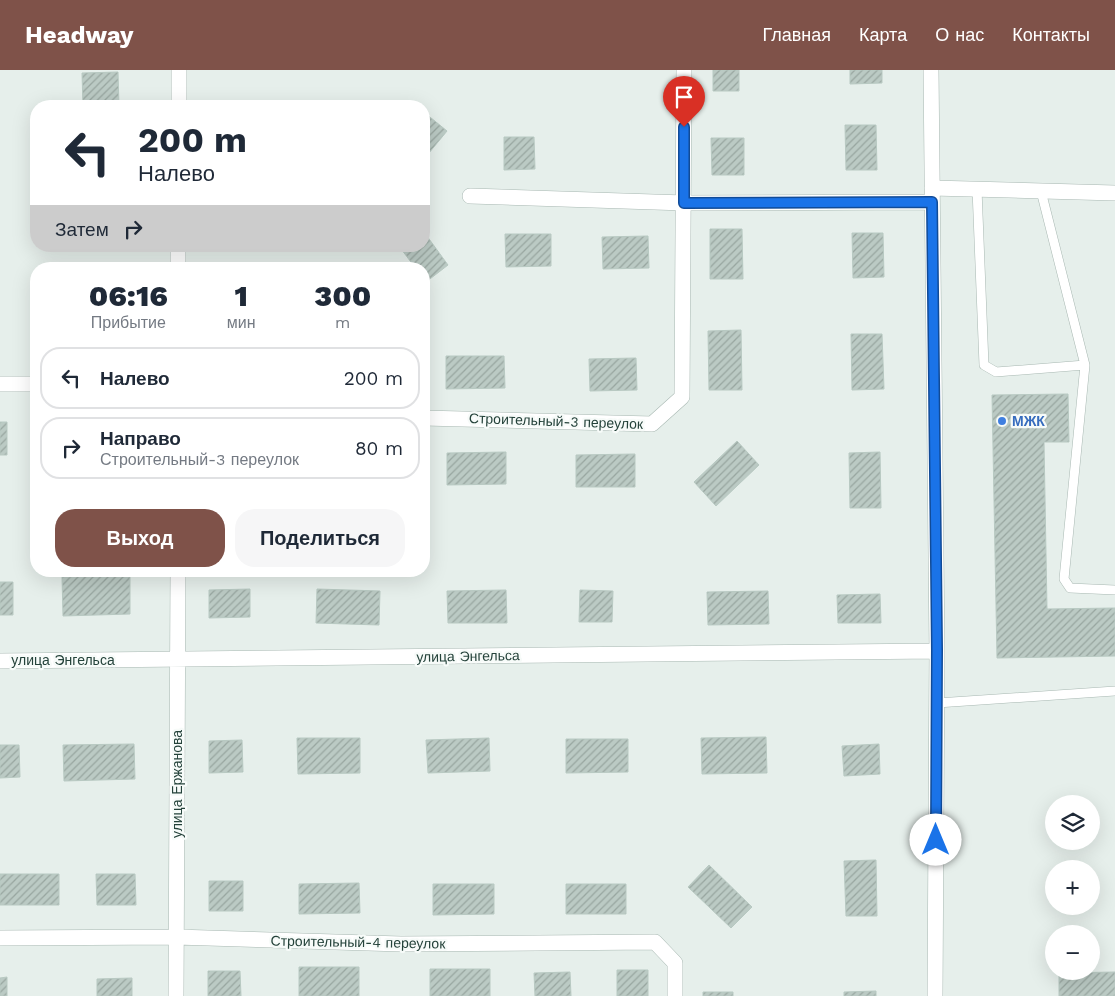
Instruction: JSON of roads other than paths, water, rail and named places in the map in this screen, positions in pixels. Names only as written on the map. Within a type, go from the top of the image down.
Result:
[{"type":"street","points":[[179,70],[179,100]]},
{"type":"street","name":"Строительный-3 переулок","points":[[430,418],[652,424],[682,397],[684,70]]},
{"type":"street","points":[[931,70],[937,650],[935,996]]},
{"type":"street","points":[[470,196],[684,203],[932,195],[977,189],[1115,193]]},
{"type":"street","points":[[0,384],[30,384]]},
{"type":"street","name":"улица Ержанова","points":[[176,996],[178,577]]},
{"type":"street","name":"улица Энгельса","points":[[0,661],[937,650]]},
{"type":"street","name":"Строительный-4 переулок","points":[[0,938],[176,937],[402,944],[655,942],[675,963],[675,996]]},
{"type":"lane","points":[[977,189],[984,365],[996,372],[1084,365]]},
{"type":"lane","points":[[1041,191],[1084,365],[1064,579],[1070,588],[1115,590]]},
{"type":"lane","points":[[936,703],[1115,691]]},
{"type":"place","name":"МЖК","points":[[1002,421]]}]
